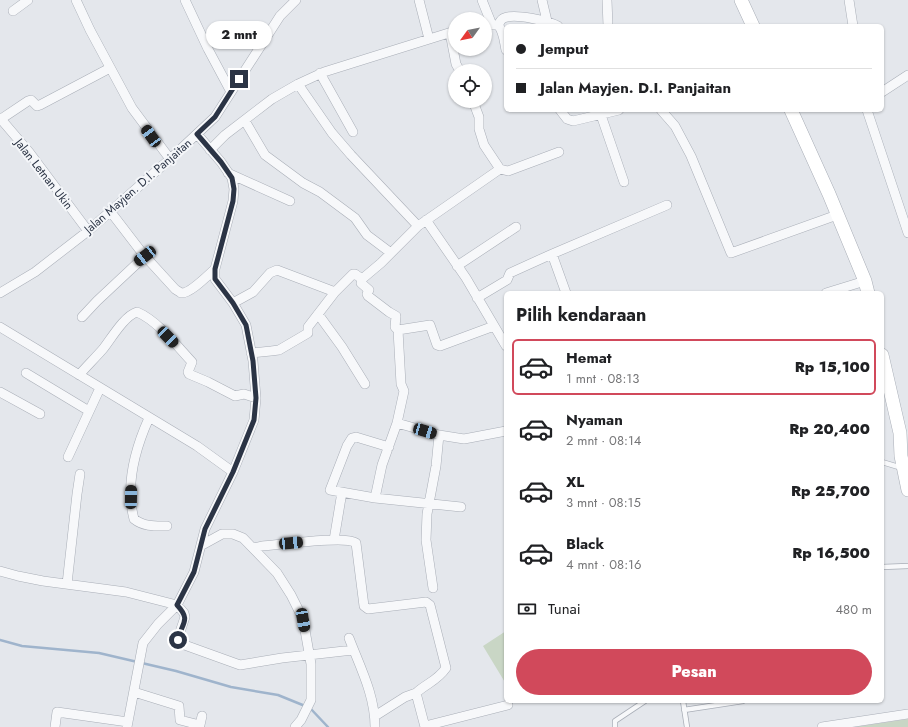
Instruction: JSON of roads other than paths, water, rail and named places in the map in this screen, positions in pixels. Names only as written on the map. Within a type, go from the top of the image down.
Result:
[{"type":"main road","points":[[741,0],[752,24]]},
{"type":"main road","points":[[792,112],[829,194],[866,287]]},
{"type":"main road","points":[[884,371],[904,432],[901,456],[908,490]]},
{"type":"street","points":[[13,11],[28,0]]},
{"type":"street","points":[[76,0],[132,108],[170,159]]},
{"type":"street","points":[[184,0],[231,92]]},
{"type":"street","points":[[419,0],[429,39]]},
{"type":"street","points":[[482,0],[487,12]]},
{"type":"street","points":[[542,0],[547,21]]},
{"type":"street","points":[[607,0],[608,24]]},
{"type":"street","points":[[849,0],[853,24]]},
{"type":"street","name":"Jalan Mayjen. D.I. Panjaitan","points":[[0,293],[35,272],[112,213],[215,117],[280,16],[294,1]]},
{"type":"street","points":[[492,20],[501,20],[507,17],[523,17],[547,21],[554,24]]},
{"type":"street","points":[[492,22],[503,34],[504,39]]},
{"type":"street","points":[[210,150],[225,135],[272,99],[320,73],[448,33]]},
{"type":"street","points":[[0,118],[31,100],[37,106],[40,105],[110,68]]},
{"type":"street","points":[[320,73],[353,132]]},
{"type":"street","points":[[884,91],[908,75]]},
{"type":"street","points":[[298,84],[332,133],[351,156],[422,223],[457,266],[504,343]]},
{"type":"street","points":[[476,108],[479,117],[479,129],[484,145],[500,169],[508,171],[559,152]]},
{"type":"street","points":[[562,112],[567,119],[571,121],[611,112]]},
{"type":"street","points":[[663,112],[675,126],[691,156],[731,253],[837,215]]},
{"type":"street","points":[[868,112],[904,208],[908,233]]},
{"type":"street","points":[[600,115],[624,182]]},
{"type":"street","name":"Jalan Letnan Ukin","points":[[0,118],[29,152],[88,231]]},
{"type":"street","points":[[245,121],[265,155],[303,183],[320,192],[355,218],[362,230],[367,235],[391,253]]},
{"type":"street","points":[[55,727],[57,712],[127,724],[143,643],[158,624],[177,605],[194,572],[205,529],[233,472],[254,420],[256,398],[246,325],[233,303],[215,279],[215,269],[233,201],[234,189],[232,178],[197,134]]},
{"type":"street","points":[[362,279],[422,223],[500,169]]},
{"type":"street","points":[[228,173],[290,202]]},
{"type":"street","points":[[477,298],[507,280],[510,273],[667,205]]},
{"type":"street","points":[[112,213],[145,256],[175,289],[181,293],[191,290],[215,269]]},
{"type":"street","points":[[457,266],[516,227]]},
{"type":"street","points":[[552,254],[565,291]]},
{"type":"street","points":[[82,316],[145,256]]},
{"type":"street","points":[[233,303],[253,292],[270,273],[278,270],[335,292]]},
{"type":"street","points":[[251,353],[279,350],[309,333],[308,328],[318,314],[335,292],[354,274],[357,274],[362,279],[361,283],[369,290],[368,296],[389,312],[396,315],[395,327],[398,330],[401,384],[404,391],[397,423],[382,465],[375,498]]},
{"type":"street","points":[[839,291],[866,287]]},
{"type":"street","points":[[79,375],[102,351],[124,322],[137,312],[146,317],[168,337],[192,362],[188,372],[189,374],[235,396],[244,394],[256,398]]},
{"type":"street","points":[[318,314],[342,347],[364,384]]},
{"type":"street","points":[[398,330],[430,325],[437,345],[440,346],[494,326]]},
{"type":"street","points":[[0,327],[197,446],[233,472]]},
{"type":"street","points":[[26,373],[89,411]]},
{"type":"street","points":[[68,456],[100,388]]},
{"type":"street","points":[[0,392],[40,414]]},
{"type":"street","points":[[149,418],[142,433],[131,474],[133,514],[134,519],[141,524],[154,527],[167,526]]},
{"type":"street","points":[[397,423],[439,435],[464,439],[504,431]]},
{"type":"street","points":[[433,588],[426,540],[427,514],[436,466],[439,435]]},
{"type":"street","points":[[388,447],[356,437],[350,440],[330,489],[375,498],[461,507]]},
{"type":"street","points":[[67,584],[80,474]]},
{"type":"street","points":[[334,540],[342,492]]},
{"type":"street","points":[[202,543],[227,533],[243,538],[257,547],[291,595],[303,620],[311,664],[311,700],[298,724]]},
{"type":"street","points":[[257,547],[334,540],[352,540],[356,542],[364,606],[368,610],[426,602],[430,605],[446,668],[439,678],[375,716]]},
{"type":"street","points":[[0,571],[18,576],[126,592],[177,605],[184,613],[185,617],[178,641],[190,647],[240,665],[282,658],[353,650]]},
{"type":"street","points":[[349,638],[365,677],[374,705],[375,727]]},
{"type":"street","points":[[134,692],[179,706],[180,720],[200,725],[202,716]]},
{"type":"street","points":[[416,693],[425,727],[508,705]]},
{"type":"street","points":[[822,727],[908,714]]},
{"type":"lane","points":[[884,463],[905,472]]},
{"type":"lane","points":[[884,567],[908,566]]},
{"type":"lane","points":[[615,727],[615,721],[642,703]]},
{"type":"lane","points":[[683,703],[687,727]]},
{"type":"lane","points":[[684,710],[730,703]]},
{"type":"waterway","points":[[0,640],[22,646],[99,653],[176,671],[231,687],[278,695],[310,708],[328,727]]}]
